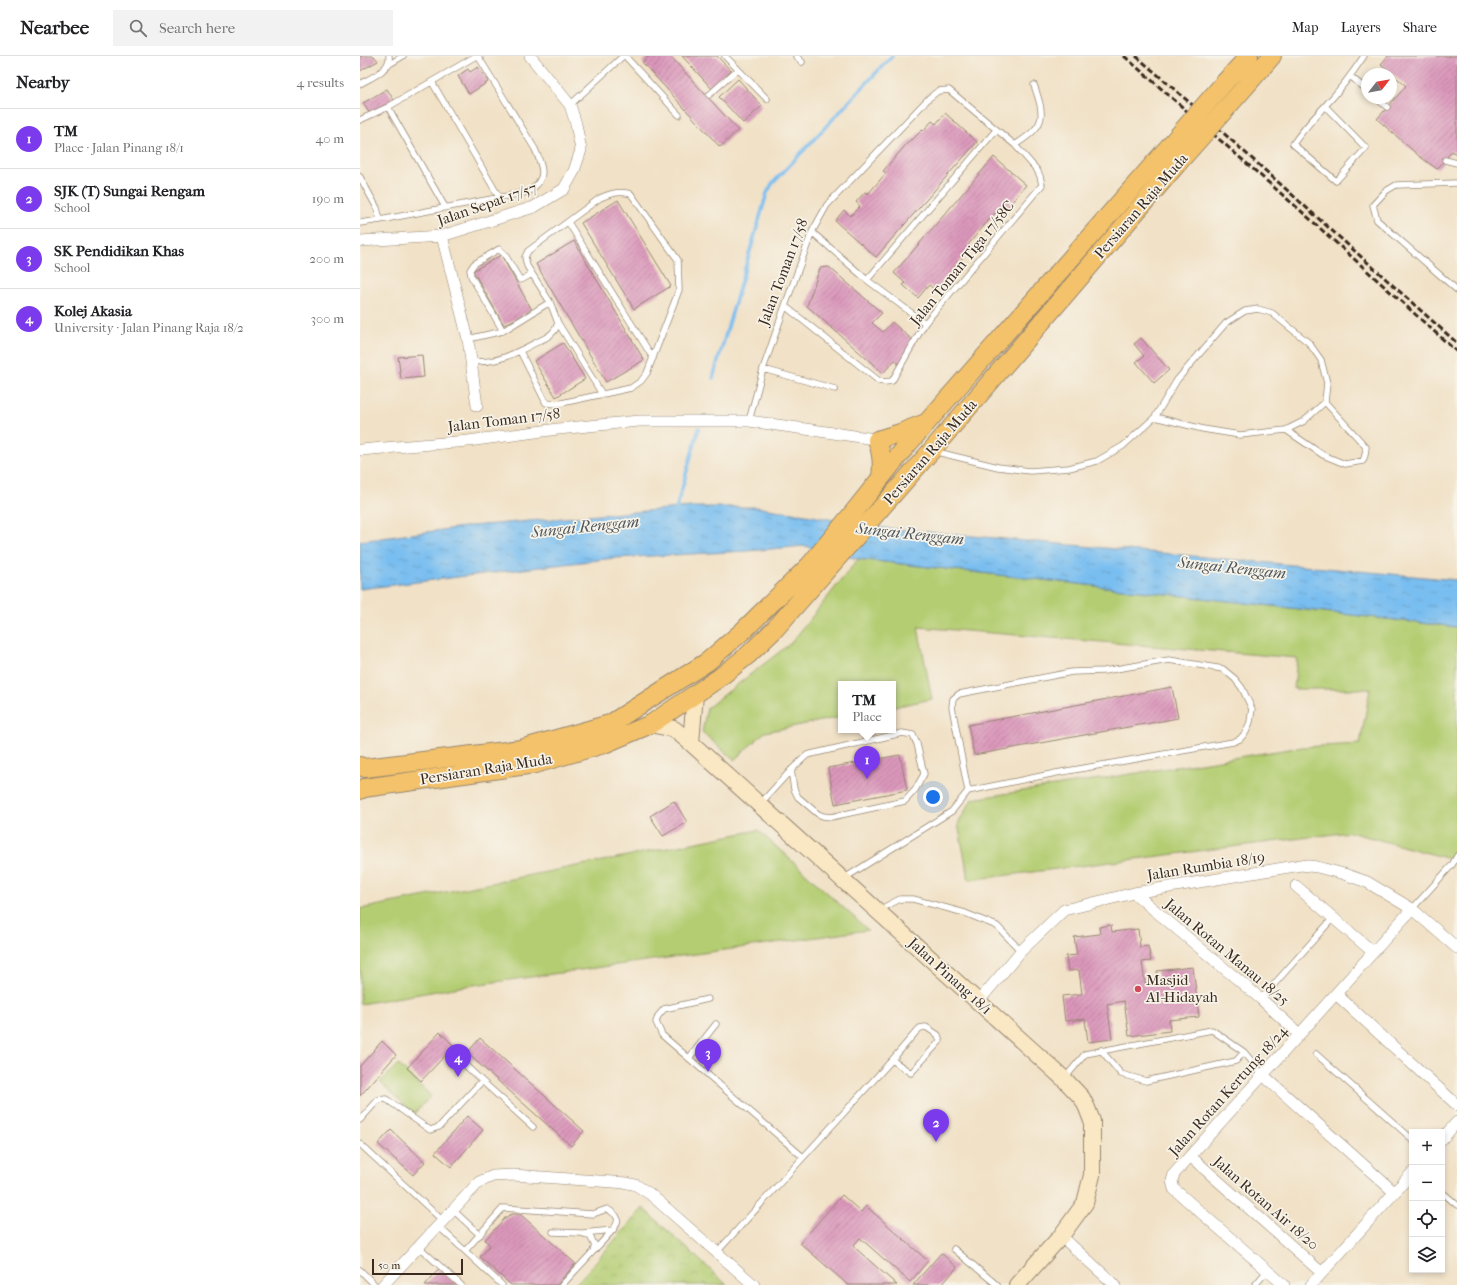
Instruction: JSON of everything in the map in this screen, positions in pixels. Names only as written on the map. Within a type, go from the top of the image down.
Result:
[{"type":"main road","name":"Persiaran Raja Muda","points":[[360,766],[365,768],[521,749],[610,724],[707,662],[744,630],[809,566],[926,423],[1224,82],[1249,56]]},
{"type":"main road","name":"Persiaran Raja Muda","points":[[360,790],[364,788],[535,764],[604,744],[651,724],[719,678],[748,655],[774,630],[827,571],[1272,56]]},
{"type":"main road","points":[[881,477],[883,463],[882,454],[877,440],[905,432],[926,423]]},
{"type":"street","name":"Jalan Sepat 17/57","points":[[360,241],[442,236],[534,207],[564,190],[574,171],[581,150],[570,105],[530,56]]},
{"type":"street","points":[[442,236],[468,340],[477,406]]},
{"type":"street","name":"Jalan Toman 17/58","points":[[360,450],[468,441],[558,428],[639,421],[749,422],[908,444],[931,451]]},
{"type":"street","points":[[691,743],[695,694]]},
{"type":"street","name":"Jalan Pinang 18/1","points":[[651,724],[674,729],[691,743],[1064,1079],[1082,1098],[1092,1121],[1092,1175],[1085,1203],[1061,1236],[1017,1285]]},
{"type":"street","name":"Jalan Rumbia 18/19","points":[[978,1002],[1022,951],[1064,910],[1134,892],[1301,866],[1317,867],[1367,882],[1412,909],[1457,948]]},
{"type":"street","points":[[1296,886],[1373,952]]},
{"type":"street","name":"Jalan Rotan Manau 18/25","points":[[1134,892],[1261,999],[1299,1034]]},
{"type":"street","name":"Jalan Rotan Kertung 18/24","points":[[1284,1285],[1174,1189],[1172,1182],[1174,1174],[1412,909]]},
{"type":"street","points":[[1336,994],[1457,1105]]},
{"type":"street","points":[[1263,1075],[1394,1192]]},
{"type":"street","points":[[1445,1136],[1457,1122]]},
{"type":"street","name":"Jalan Rotan Air 18/20","points":[[1190,1156],[1322,1272]]},
{"type":"street","points":[[383,1285],[479,1182],[493,1176],[513,1175],[627,1183],[636,1185],[650,1194],[754,1285]]},
{"type":"street","points":[[1311,1285],[1409,1175]]},
{"type":"street","points":[[1061,1236],[1115,1285]]},
{"type":"lane","points":[[388,65],[390,58],[389,56]]},
{"type":"lane","points":[[360,84],[381,72],[388,65],[403,56]]},
{"type":"lane","points":[[360,120],[388,107],[477,56],[535,149],[542,165],[542,176],[538,185],[528,192],[360,223]]},
{"type":"lane","points":[[570,105],[624,56],[679,114]]},
{"type":"lane","points":[[725,56],[767,99]]},
{"type":"lane","points":[[796,56],[802,62]]},
{"type":"lane","points":[[1325,106],[1366,148],[1336,181],[1293,144],[1304,127],[1325,106],[1350,76],[1364,56]]},
{"type":"lane","points":[[709,95],[738,69]]},
{"type":"lane","points":[[1350,76],[1361,85]]},
{"type":"lane","points":[[432,82],[499,197]]},
{"type":"lane","points":[[867,280],[996,130],[1015,145],[1029,136],[1040,124],[1041,111],[1034,85]]},
{"type":"lane","name":"Jalan Toman 17/58","points":[[749,422],[764,369],[785,306],[812,232],[827,205],[929,98],[938,91],[949,90],[996,130]]},
{"type":"lane","points":[[1383,104],[1387,107]]},
{"type":"lane","points":[[388,107],[445,208]]},
{"type":"lane","name":"Jalan Toman Tiga 17/58C","points":[[785,306],[880,380],[885,382],[892,380],[925,323],[1042,185],[1037,170],[1015,145]]},
{"type":"lane","points":[[1445,160],[1457,163]]},
{"type":"lane","points":[[360,177],[377,208],[380,220]]},
{"type":"lane","points":[[1457,183],[1396,185],[1386,190],[1373,205],[1377,220],[1457,290]]},
{"type":"lane","points":[[520,351],[546,403],[557,404],[631,388],[641,381],[647,373],[679,290],[678,260],[631,194],[614,192],[600,198],[528,251],[526,257],[526,266],[550,302],[558,322],[602,394]]},
{"type":"lane","points":[[568,222],[653,358]]},
{"type":"lane","points":[[812,232],[867,280],[925,323]]},
{"type":"lane","points":[[503,331],[471,276],[470,270],[474,264],[499,250],[505,255],[520,280],[532,274]]},
{"type":"lane","points":[[468,340],[503,331],[550,302]]},
{"type":"lane","points":[[931,451],[998,467],[1030,471],[1069,468],[1097,461],[1123,446],[1155,417],[1177,380],[1226,323],[1245,311],[1258,309],[1272,313],[1309,343],[1321,360],[1327,383],[1325,402],[1304,421],[1286,430],[1240,435],[1203,429],[1155,417]]},
{"type":"lane","points":[[471,361],[479,362],[495,360],[520,351],[549,336],[558,322]]},
{"type":"lane","points":[[764,369],[835,389]]},
{"type":"lane","points":[[1286,430],[1323,455],[1345,464],[1363,462],[1366,447],[1325,402]]},
{"type":"lane","points":[[843,879],[952,811],[968,791],[1056,773],[1233,742],[1240,739],[1246,732],[1250,722],[1252,709],[1242,688],[1235,679],[1223,669],[1168,660],[1104,671],[1072,672],[959,694],[953,699],[952,707],[968,791]]},
{"type":"lane","points":[[760,804],[791,770],[807,755],[902,733],[913,735],[917,744],[924,774],[916,790],[905,801],[831,817],[818,814],[798,797],[794,789],[791,770]]},
{"type":"lane","points":[[1412,909],[1452,865],[1457,856]]},
{"type":"lane","points":[[877,911],[900,899],[913,899],[965,913],[997,926],[1022,951]]},
{"type":"lane","points":[[1261,999],[1333,918]]},
{"type":"lane","points":[[708,999],[664,1009],[658,1016],[656,1022],[662,1035],[803,1157]]},
{"type":"lane","points":[[689,1058],[716,1024]]},
{"type":"lane","points":[[717,1252],[920,1028],[926,1027],[938,1035],[940,1041],[911,1073],[892,1060]]},
{"type":"lane","points":[[1064,1079],[1085,1054],[1212,1030],[1244,1052],[1263,1075]]},
{"type":"lane","points":[[1101,1050],[1121,1074],[1146,1081],[1236,1061],[1244,1052]]},
{"type":"lane","points":[[1316,1054],[1409,1136]]},
{"type":"lane","points":[[464,1064],[534,1127]]},
{"type":"lane","points":[[360,1120],[378,1100],[386,1099],[430,1130],[439,1127],[482,1081]]},
{"type":"lane","points":[[360,1144],[440,1223],[465,1251],[502,1285]]},
{"type":"lane","points":[[1445,1195],[1457,1205]]},
{"type":"lane","points":[[465,1251],[503,1208],[593,1214],[606,1209],[614,1213],[618,1219],[613,1230],[562,1285]]},
{"type":"lane","points":[[453,1210],[480,1235]]},
{"type":"lane","points":[[553,1232],[581,1233],[613,1230]]},
{"type":"lane","points":[[581,1233],[590,1236],[595,1246],[593,1251]]},
{"type":"lane","points":[[419,1247],[461,1285]]},
{"type":"lane","points":[[954,1249],[997,1285]]},
{"type":"lane","points":[[360,1270],[375,1285]]},
{"type":"lane","points":[[1255,1285],[1267,1271]]},
{"type":"green space","points":[[858,559],[1457,627],[1457,861],[1350,832],[969,880],[958,824],[972,799],[1302,747],[1360,744],[1370,689],[1294,689],[1297,658],[918,627],[932,699],[896,706],[896,681],[838,681],[838,718],[765,732],[734,760],[702,732],[707,708],[791,643]]},
{"type":"green space","points":[[758,830],[868,930],[466,986],[360,1004],[360,909]]},
{"type":"green space","points":[[398,1064],[431,1096],[414,1114],[380,1082]]},
{"type":"green space","points":[[643,1208],[727,1285],[575,1285]]},
{"type":"water","name":"Sungai Renggam","points":[[692,507],[756,507],[884,528],[1457,580],[1457,627],[858,559],[805,546],[748,551],[614,558],[360,589],[360,541],[471,526]]},
{"type":"building","points":[[360,56],[374,56],[378,61],[360,71]]},
{"type":"building","points":[[649,56],[670,56],[738,130],[720,147],[642,62]]},
{"type":"building","points":[[682,56],[717,56],[732,72],[713,90]]},
{"type":"building","points":[[1388,56],[1457,56],[1457,155],[1452,151],[1437,169],[1419,156],[1377,119],[1390,104],[1397,104],[1397,96],[1406,86],[1397,78],[1397,68],[1386,68],[1381,64]]},
{"type":"building","points":[[478,67],[488,82],[469,94],[458,76],[468,69],[470,72]]},
{"type":"building","points":[[738,79],[762,106],[743,123],[719,97]]},
{"type":"building","points":[[387,89],[395,102],[372,117],[363,103]]},
{"type":"building","points":[[945,113],[977,142],[876,257],[835,221],[844,210],[850,216],[860,206],[856,202],[865,192],[868,194],[886,173],[883,171],[911,139],[912,140],[922,130],[923,131],[932,121],[936,124]]},
{"type":"building","points":[[994,157],[1026,185],[999,217],[995,213],[968,245],[971,248],[935,290],[929,285],[918,298],[903,285],[905,283],[894,273]]},
{"type":"building","points":[[618,200],[671,286],[634,309],[581,223]]},
{"type":"building","points":[[574,241],[644,360],[606,382],[536,264]]},
{"type":"building","points":[[501,255],[532,310],[504,325],[473,271]]},
{"type":"building","points":[[829,267],[882,313],[872,323],[883,332],[892,322],[916,343],[899,364],[895,360],[883,373],[807,306],[820,268]]},
{"type":"building","points":[[1141,338],[1169,370],[1154,383],[1136,362],[1144,356],[1134,344]]},
{"type":"building","points":[[563,343],[585,379],[556,397],[534,361]]},
{"type":"building","points":[[422,355],[424,377],[401,379],[398,357]]},
{"type":"building","points":[[1172,687],[1178,718],[974,755],[968,725]]},
{"type":"building","points":[[900,755],[907,790],[835,804],[828,768]]},
{"type":"building","points":[[674,801],[687,822],[663,836],[650,816]]},
{"type":"building","name":"Masjid Al-Hidayah","points":[[1111,925],[1112,932],[1138,929],[1140,947],[1148,946],[1151,961],[1142,962],[1145,983],[1159,982],[1157,971],[1193,967],[1199,1017],[1169,1020],[1170,1031],[1129,1036],[1124,1001],[1107,1004],[1112,1039],[1088,1042],[1085,1019],[1065,1021],[1062,996],[1082,994],[1079,970],[1068,971],[1066,956],[1077,955],[1074,937],[1100,934],[1099,927]]},
{"type":"building","points":[[440,1032],[454,1046],[421,1081],[407,1068]]},
{"type":"building","points":[[480,1038],[584,1131],[571,1146],[467,1053]]},
{"type":"building","points":[[382,1041],[396,1055],[360,1096],[360,1066]]},
{"type":"building","points":[[467,1116],[483,1130],[451,1167],[435,1153]]},
{"type":"building","points":[[391,1130],[425,1162],[413,1175],[378,1144]]},
{"type":"building","points":[[842,1195],[861,1212],[866,1206],[928,1261],[910,1282],[860,1238],[853,1246],[897,1285],[848,1285],[800,1243]]},
{"type":"building","points":[[512,1214],[520,1214],[577,1265],[574,1265],[557,1285],[511,1285],[480,1257],[490,1245],[485,1240],[506,1217]]},
{"type":"building","points":[[941,1253],[957,1267],[942,1285],[913,1285]]},
{"type":"building","points":[[439,1269],[458,1285],[425,1285]]},
{"type":"waterway","points":[[713,378],[767,193],[772,184],[892,56]]},
{"type":"waterway","points":[[675,513],[699,428]]},
{"type":"railway","points":[[1124,56],[1301,211],[1457,352]]},
{"type":"railway","points":[[1136,56],[1457,343]]},
{"type":"place","name":"TM","points":[[867,779]]},
{"type":"place","name":"Masjid Al-Hidayah","points":[[1138,989]]},
{"type":"place","name":"SK Pendidikan Khas","points":[[708,1072]]},
{"type":"place","name":"Kolej Akasia","points":[[458,1077]]},
{"type":"place","name":"SJK (T) Sungai Rengam","points":[[936,1142]]}]
